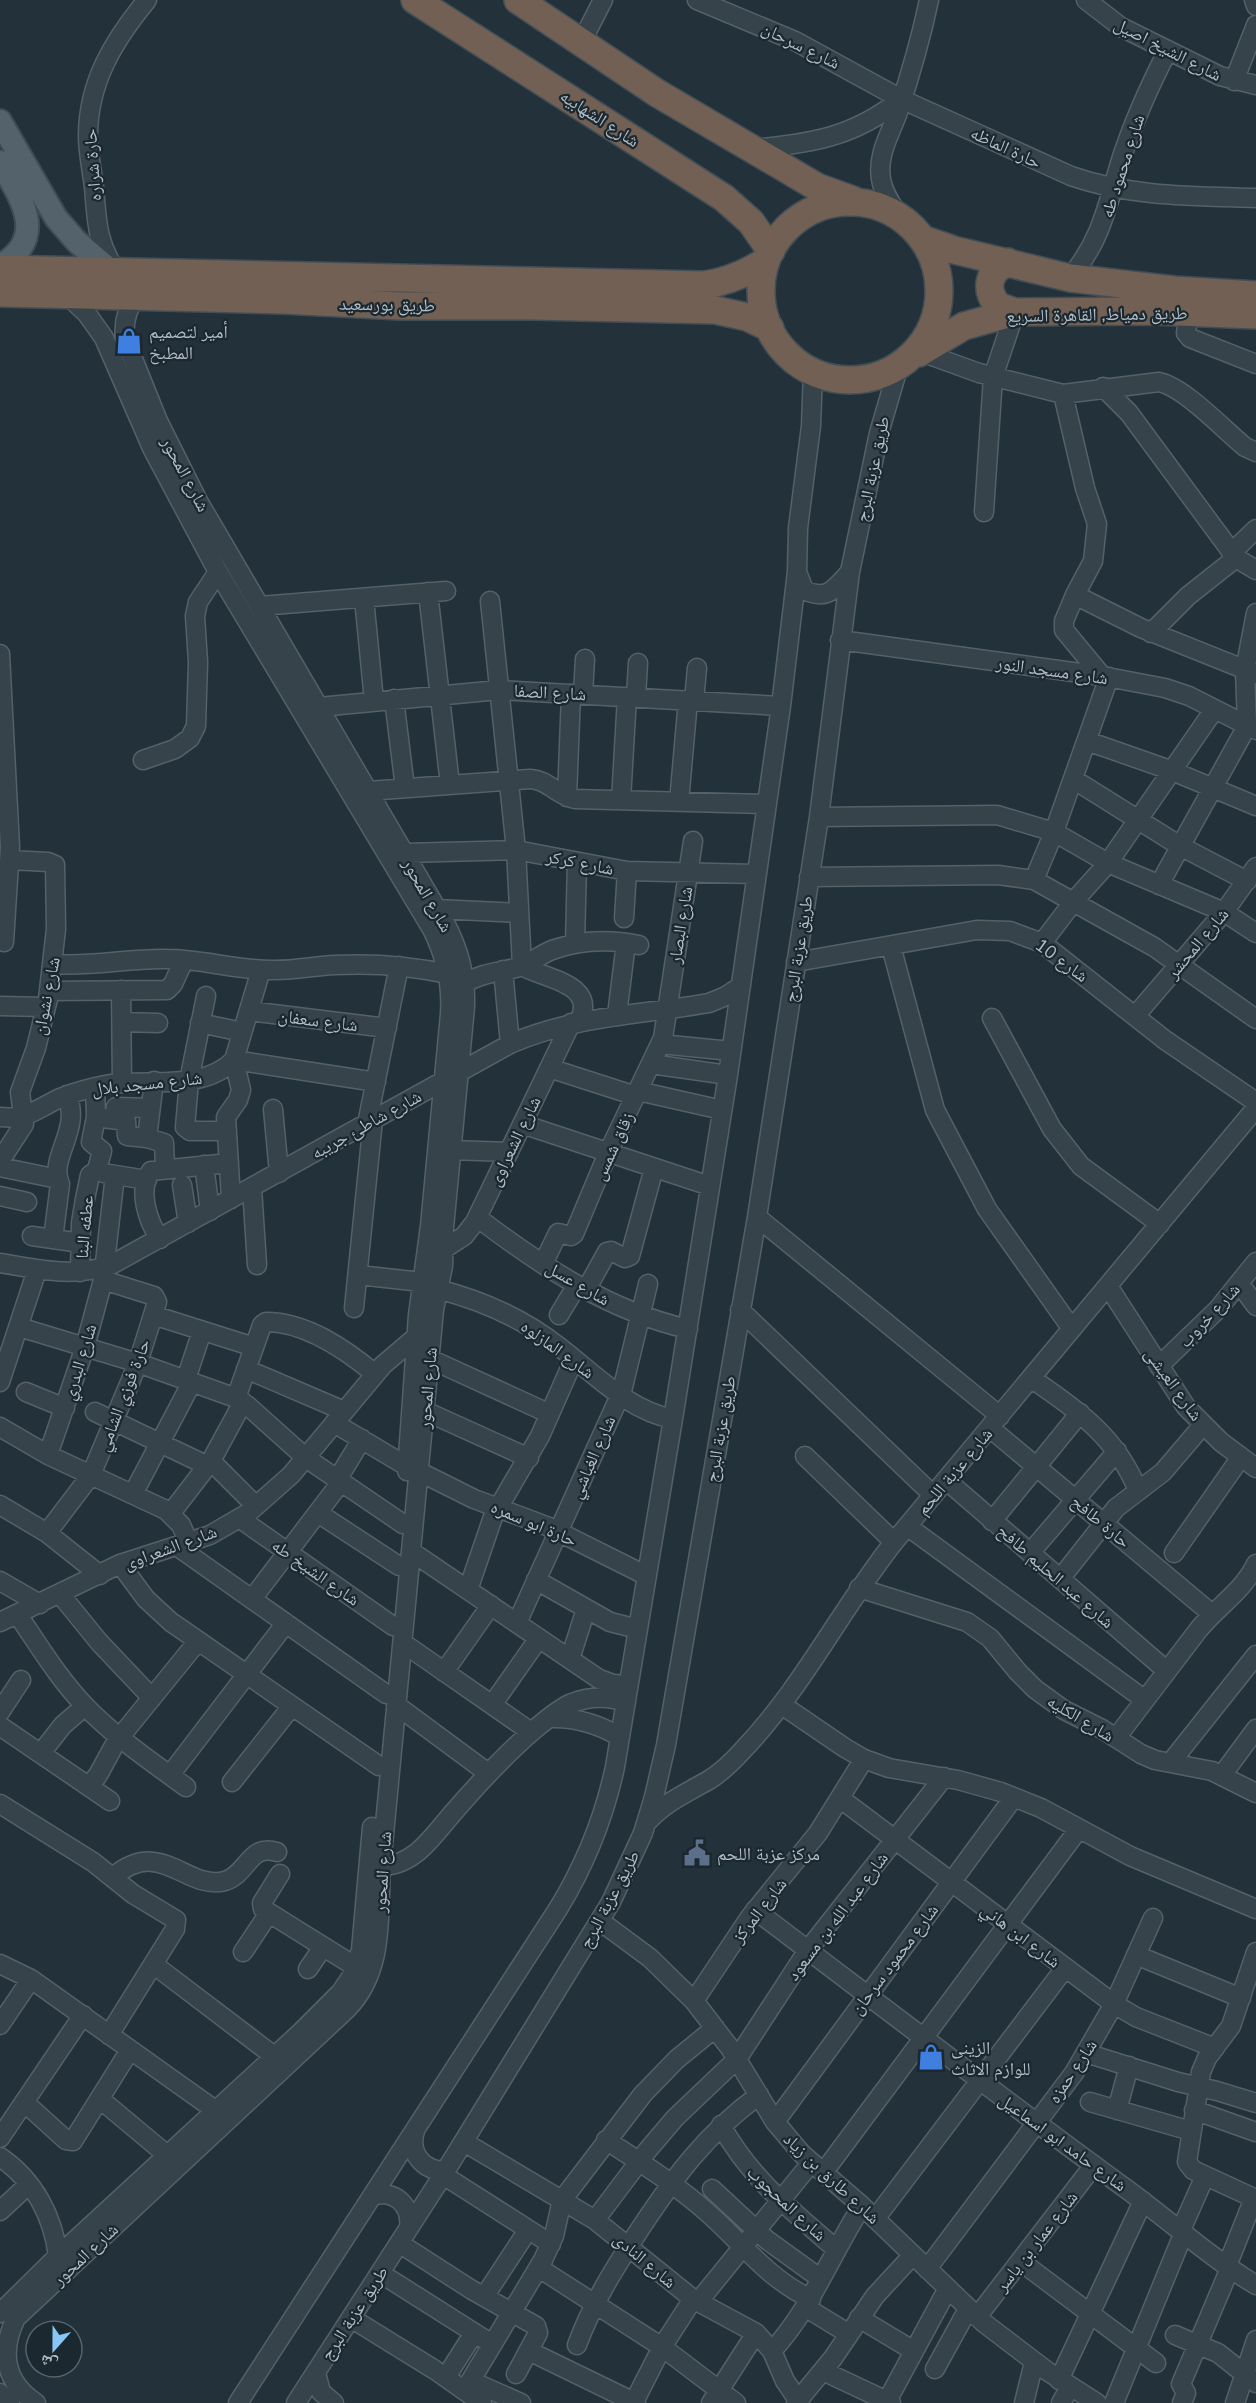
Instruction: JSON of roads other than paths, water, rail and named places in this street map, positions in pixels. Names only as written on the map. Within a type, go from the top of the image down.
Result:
[{"type":"highway","name":"شارع الشهابيه","points":[[415,0],[448,11],[724,198],[751,222],[768,256]]},
{"type":"highway","points":[[518,0],[657,93],[750,149],[817,187],[860,203]]},
{"type":"highway","points":[[860,203],[873,205],[899,216],[922,238],[936,267],[939,299],[931,329],[911,357],[876,376],[850,379],[825,376],[813,371],[788,354],[770,328],[765,316],[761,288],[768,256],[786,229],[807,213],[832,204],[860,203]]},
{"type":"highway","name":"طريق دمياط, القاهرة السريع","points":[[922,238],[954,250],[1070,278],[1174,290],[1256,295]]},
{"type":"highway","name":"طريق بورسعيد","points":[[0,293],[282,300],[340,304],[399,293],[704,285],[736,277],[768,256]]},
{"type":"highway","points":[[1008,262],[993,273],[989,290],[998,306],[1015,312]]},
{"type":"highway","name":"طريق بورسعيد","points":[[0,267],[339,276],[399,293],[532,306],[715,310],[747,317],[770,328]]},
{"type":"highway","points":[[339,276],[344,279],[349,289],[348,295],[340,304]]},
{"type":"highway","name":"طريق دمياط, القاهرة السريع","points":[[911,357],[964,326],[1015,312],[1189,312],[1256,315]]},
{"type":"main road","points":[[0,121],[56,218],[77,242],[112,270]]},
{"type":"main road","points":[[0,162],[22,201],[27,221],[26,234],[21,247],[0,267]]},
{"type":"street","name":"حارة شراره","points":[[112,270],[95,222],[93,180],[88,156],[89,116],[92,96],[106,58],[122,32],[147,0]]},
{"type":"street","points":[[581,43],[603,0]]},
{"type":"street","name":"شارع سرحان","points":[[697,0],[795,41],[901,99]]},
{"type":"street","points":[[899,216],[883,188],[880,168],[885,142],[897,115],[918,47],[929,0]]},
{"type":"street","name":"شارع الشيخ اصيل","points":[[1086,0],[1121,27],[1234,81],[1256,85]]},
{"type":"street","points":[[1254,0],[1256,6]]},
{"type":"street","points":[[1234,81],[1256,25]]},
{"type":"street","name":"شارع محمود طه","points":[[1070,278],[1084,261],[1100,231],[1137,118],[1168,50]]},
{"type":"street","points":[[750,149],[801,145],[832,137],[861,124],[901,99]]},
{"type":"street","name":"حارة الماظه","points":[[901,99],[1057,170],[1113,188],[1157,194],[1256,198]]},
{"type":"street","name":"شارع المحور","points":[[0,2313],[58,2256],[274,2056],[306,2038],[356,1967],[363,1938],[379,1766],[403,1643],[412,1552],[417,1336],[430,1285],[442,1271],[451,1150],[451,1006],[448,974],[442,951],[432,929],[218,572],[148,441],[104,338],[87,314],[66,294]]},
{"type":"street","name":"شارع المحور","points":[[36,2403],[14,2384],[5,2362],[6,2339],[16,2318],[306,2038],[356,1999],[372,1971],[378,1939],[393,1626],[403,1524],[425,1411],[430,1359],[430,1226],[450,1077],[464,1015],[465,983],[458,950],[405,853],[184,474],[140,380],[124,333],[127,313],[136,296]]},
{"type":"street","points":[[984,512],[993,376],[1015,312]]},
{"type":"street","points":[[1189,312],[1186,333],[1190,338],[1256,364]]},
{"type":"street","points":[[911,357],[1063,394],[1103,387],[1159,382],[1169,384],[1182,392],[1245,447],[1256,452]]},
{"type":"street","name":"طريق عزبة البرج","points":[[296,2403],[464,2142],[600,1921],[626,1873],[647,1822],[662,1762],[757,1217],[819,817],[850,572],[879,433],[911,357]]},
{"type":"street","points":[[238,2403],[573,1882],[590,1848],[612,1782],[674,1419],[728,1076],[781,706],[797,572],[798,528],[811,426],[813,371]]},
{"type":"street","points":[[1103,387],[1130,413],[1233,556],[1256,570]]},
{"type":"street","points":[[1034,880],[1087,741],[1106,677],[1064,630],[1064,621],[1093,561],[1097,524],[1085,488],[1063,394]]},
{"type":"street","points":[[1151,633],[1233,556],[1256,529]]},
{"type":"street","points":[[142,760],[175,749],[190,738],[196,726],[198,662],[195,616],[198,602],[218,572]]},
{"type":"street","points":[[797,572],[804,590],[821,596],[831,592],[850,572]]},
{"type":"street","points":[[260,606],[437,591],[440,695],[450,785]]},
{"type":"street","points":[[1075,595],[1151,633],[1250,672]]},
{"type":"street","points":[[364,598],[374,701]]},
{"type":"street","points":[[490,601],[516,850],[522,966]]},
{"type":"street","points":[[1159,885],[1212,788],[1252,728],[1250,672],[1256,613]]},
{"type":"street","name":"شارع مسجد النور","points":[[840,640],[1106,677],[1173,690],[1252,728]]},
{"type":"street","points":[[0,654],[10,860],[4,942]]},
{"type":"street","points":[[567,798],[577,694],[585,659]]},
{"type":"street","points":[[621,800],[632,697],[639,663]]},
{"type":"street","points":[[679,802],[691,701],[698,668]]},
{"type":"street","name":"شارع الصفا","points":[[319,707],[499,690],[781,706]]},
{"type":"street","points":[[394,699],[405,788]]},
{"type":"street","points":[[1042,943],[1074,901],[1108,863],[1170,770],[1214,710]]},
{"type":"street","points":[[1087,741],[1170,770],[1256,806]]},
{"type":"street","points":[[1073,779],[1180,846],[1252,874]]},
{"type":"street","points":[[368,791],[509,781],[541,781],[567,798],[766,804]]},
{"type":"street","points":[[819,817],[997,815],[1054,832],[1108,863],[1224,912],[1256,933]]},
{"type":"street","name":"شارع البصار","points":[[668,1008],[693,842]]},
{"type":"street","name":"شارع كركر","points":[[405,853],[516,850],[627,871],[756,874]]},
{"type":"street","name":"شارع نشوان","points":[[10,860],[50,862],[55,865],[57,918],[54,964],[48,999],[20,1095],[25,1117]]},
{"type":"street","points":[[575,944],[577,862]]},
{"type":"street","points":[[624,918],[627,871]]},
{"type":"street","name":"شارع المحشر","points":[[1135,1016],[1224,912],[1252,874]]},
{"type":"street","points":[[809,878],[998,875],[1034,880],[1180,964],[1256,1019]]},
{"type":"street","points":[[437,909],[519,913]]},
{"type":"street","name":"شارع 10","points":[[796,962],[988,929],[1022,934],[1042,943],[1196,1062],[1256,1102]]},
{"type":"street","points":[[465,983],[483,975],[522,966],[552,950],[575,944],[597,941],[633,944],[617,1015]]},
{"type":"street","points":[[891,946],[935,1110],[987,1209],[1072,1329]]},
{"type":"street","points":[[122,1083],[122,1022],[138,960]]},
{"type":"street","points":[[54,964],[184,960],[261,970],[346,964],[399,966],[448,974]]},
{"type":"street","points":[[0,1006],[130,990],[169,989],[184,960]]},
{"type":"street","points":[[354,1308],[370,1122],[399,966]]},
{"type":"street","points":[[522,966],[576,990],[583,1005],[575,1022]]},
{"type":"street","points":[[231,1199],[228,1114],[235,1105],[241,1090],[234,1060],[261,970]]},
{"type":"street","points":[[502,970],[510,1044]]},
{"type":"street","name":"شارع شاطئ جريبه","points":[[0,1263],[54,1272],[104,1274],[123,1260],[188,1223],[510,1044],[575,1022],[709,1002],[726,996],[741,986]]},
{"type":"street","points":[[206,996],[189,1081],[185,1129],[227,1131]]},
{"type":"street","name":"زقاق شمس","points":[[543,1264],[558,1233],[571,1236],[574,1234],[608,1153],[660,1044],[668,1008]]},
{"type":"street","name":"شارع سعفان","points":[[249,1011],[387,1028]]},
{"type":"street","points":[[992,1018],[1052,1129],[1081,1166],[1160,1224]]},
{"type":"street","points":[[122,1022],[159,1023]]},
{"type":"street","name":"شارع الشعراوى","points":[[444,1249],[464,1236],[478,1218],[549,1068],[575,1022]]},
{"type":"street","points":[[200,1023],[242,1032]]},
{"type":"street","points":[[660,1044],[731,1051]]},
{"type":"street","points":[[234,1060],[376,1082]]},
{"type":"street","name":"شارع مسجد بلال","points":[[25,1117],[67,1095],[95,1087],[122,1083],[189,1081],[211,1076],[234,1060]]},
{"type":"street","points":[[651,1064],[728,1076]]},
{"type":"street","points":[[549,1068],[637,1094],[722,1110]]},
{"type":"street","points":[[673,1099],[678,1068]]},
{"type":"street","points":[[147,1138],[154,1081]]},
{"type":"street","name":"عطفه البنا","points":[[81,1272],[82,1217],[90,1175],[95,1171],[102,1151],[91,1142],[105,1118],[95,1087]]},
{"type":"street","points":[[53,1239],[60,1184],[51,1158],[72,1120],[67,1095]]},
{"type":"street","points":[[105,1118],[116,1107],[150,1108]]},
{"type":"street","name":"شارع عزبة اللحم","points":[[647,1822],[671,1800],[720,1772],[782,1705],[859,1588],[894,1542],[1256,1108]]},
{"type":"street","points":[[273,1109],[279,1173]]},
{"type":"street","points":[[0,1117],[25,1117],[23,1127],[0,1161]]},
{"type":"street","points":[[105,1118],[126,1121],[127,1136],[163,1142],[165,1168]]},
{"type":"street","points":[[522,1124],[710,1186]]},
{"type":"street","points":[[451,1150],[509,1152]]},
{"type":"street","points":[[160,1239],[150,1222],[147,1209],[147,1180],[151,1171],[229,1163]]},
{"type":"street","points":[[204,1165],[210,1211]]},
{"type":"street","name":"عطفه البنا","points":[[0,1167],[57,1179]]},
{"type":"street","points":[[559,1315],[607,1252],[611,1251],[625,1258],[630,1256],[654,1168]]},
{"type":"street","points":[[95,1171],[147,1180]]},
{"type":"street","name":"شارع البدري","points":[[48,1455],[85,1347],[104,1274],[115,1175]]},
{"type":"street","points":[[182,1185],[188,1223]]},
{"type":"street","points":[[252,1188],[257,1265]]},
{"type":"street","points":[[0,1196],[27,1202]]},
{"type":"street","points":[[56,1213],[82,1217]]},
{"type":"street","name":"حارة طافح","points":[[757,1217],[995,1422],[1036,1467],[1212,1614]]},
{"type":"street","name":"شارع عسل","points":[[478,1218],[581,1288],[641,1315],[688,1329]]},
{"type":"street","points":[[32,1236],[81,1243]]},
{"type":"street","name":"شارع خروب","points":[[1159,1366],[1201,1326],[1256,1262]]},
{"type":"street","points":[[0,1382],[12,1332],[37,1270]]},
{"type":"street","points":[[104,1274],[154,1296],[157,1301],[153,1315],[254,1347]]},
{"type":"street","name":"شارع المازلوه","points":[[358,1275],[430,1285],[506,1313],[544,1336],[620,1395],[651,1413],[674,1419]]},
{"type":"street","points":[[1239,1283],[1256,1306]]},
{"type":"street","name":"شارع الغباشي","points":[[517,1623],[620,1395],[648,1284]]},
{"type":"street","name":"شارع العيشى","points":[[1108,1286],[1178,1397],[1203,1425],[1256,1468]]},
{"type":"street","points":[[740,1310],[933,1495]]},
{"type":"street","name":"حارة فوزي الشامي","points":[[47,1533],[91,1475],[138,1362],[153,1315]]},
{"type":"street","points":[[171,1513],[210,1464],[240,1400],[246,1369],[263,1323],[268,1321],[280,1324],[326,1340],[375,1374]]},
{"type":"street","points":[[133,1494],[189,1381],[202,1331]]},
{"type":"street","points":[[12,1332],[85,1347],[138,1362],[240,1400],[306,1458],[403,1524]]},
{"type":"street","name":"شارع الشعراوى","points":[[0,1622],[120,1564],[184,1545],[239,1518],[283,1484],[375,1374],[391,1357],[417,1336]]},
{"type":"street","points":[[430,1359],[550,1414]]},
{"type":"street","points":[[468,1590],[489,1527],[529,1458],[574,1359]]},
{"type":"street","name":"حارة ابو سمره","points":[[246,1369],[339,1417],[362,1439],[414,1469],[447,1486],[558,1532],[647,1576]]},
{"type":"street","points":[[1031,1378],[1096,1427],[1117,1451],[1138,1491]]},
{"type":"street","points":[[26,1392],[65,1408]]},
{"type":"street","points":[[425,1411],[529,1458]]},
{"type":"street","points":[[95,1412],[210,1464],[256,1506]]},
{"type":"street","points":[[992,1521],[1080,1413]]},
{"type":"street","points":[[1060,1579],[1121,1503],[1168,1467],[1203,1425]]},
{"type":"street","points":[[0,1427],[48,1455],[171,1513],[184,1529],[184,1545],[252,1599],[391,1699],[488,1773]]},
{"type":"street","points":[[252,1599],[318,1513],[362,1439]]},
{"type":"street","points":[[1030,1553],[1117,1451]]},
{"type":"street","points":[[805,1456],[894,1542]]},
{"type":"street","points":[[1173,1553],[1241,1457]]},
{"type":"street","name":"شارع عبد الحليم طافح","points":[[946,1480],[1167,1671]]},
{"type":"street","points":[[0,1505],[47,1533],[100,1575]]},
{"type":"street","points":[[318,1513],[399,1566]]},
{"type":"street","name":"شارع الشيخ طه","points":[[239,1518],[393,1626]]},
{"type":"street","points":[[907,1526],[1144,1700]]},
{"type":"street","points":[[412,1552],[570,1659],[627,1693]]},
{"type":"street","points":[[120,1564],[152,1605],[198,1641],[379,1766]]},
{"type":"street","points":[[1116,1738],[1212,1614],[1254,1577]]},
{"type":"street","points":[[536,1580],[614,1624],[638,1629]]},
{"type":"street","points":[[0,1581],[40,1604]]},
{"type":"street","name":"شارع الكليه","points":[[859,1588],[967,1622],[990,1638],[1018,1672],[1044,1697],[1064,1710],[1141,1754],[1202,1768],[1222,1775],[1256,1793]]},
{"type":"street","points":[[60,1594],[99,1642],[152,1698]]},
{"type":"street","points":[[444,1672],[491,1605]]},
{"type":"street","points":[[570,1659],[586,1609]]},
{"type":"street","points":[[18,1615],[63,1680],[85,1706],[120,1737],[186,1787]]},
{"type":"street","points":[[170,1775],[286,1623]]},
{"type":"street","points":[[492,1705],[539,1638]]},
{"type":"street","points":[[89,1786],[120,1737],[198,1641]]},
{"type":"street","points":[[403,1643],[531,1732]]},
{"type":"street","points":[[1171,1762],[1256,1655]]},
{"type":"street","points":[[0,1712],[21,1680]]},
{"type":"street","points":[[381,1866],[400,1863],[417,1853],[488,1773],[531,1732],[566,1706],[585,1699],[605,1698],[627,1693]]},
{"type":"street","points":[[782,1705],[864,1759],[898,1770],[987,1787],[1014,1797],[1130,1856],[1256,1909]]},
{"type":"street","points":[[41,1753],[63,1725],[85,1706]]},
{"type":"street","points":[[232,1782],[292,1706]]},
{"type":"street","points":[[549,1718],[569,1718],[589,1722],[620,1737]]},
{"type":"street","points":[[0,1726],[110,1800]]},
{"type":"street","points":[[1222,1775],[1256,1729]]},
{"type":"street","name":"شارع المركز","points":[[694,2001],[755,1910],[801,1857],[841,1799],[864,1759]]},
{"type":"street","name":"شارع عبد الله بن مسعود","points":[[595,2220],[638,2162],[685,2108],[737,2059],[808,1950],[944,1777]]},
{"type":"street","name":"شارع محمود سرحان","points":[[775,2122],[1014,1797]]},
{"type":"street","name":"شارع ابن هاني","points":[[841,1799],[1114,2004],[1136,2017],[1215,2048]]},
{"type":"street","points":[[0,1803],[93,1862],[133,1894],[176,1920],[175,1929],[110,2035]]},
{"type":"street","points":[[529,2351],[612,2397],[635,2402],[662,2347],[695,2300],[743,2248],[781,2201],[817,2168],[924,2038],[1078,1830]]},
{"type":"street","points":[[113,1877],[128,1867],[151,1862],[163,1863],[203,1880],[221,1881],[237,1874],[256,1853],[266,1850],[277,1852]]},
{"type":"street","points":[[280,1874],[262,1905],[263,1909],[356,1967]]},
{"type":"street","name":"شارع حامد ابو اسماعيل","points":[[755,1910],[1036,2123],[1143,2200],[1228,2267],[1256,2285]]},
{"type":"street","points":[[243,1952],[268,1913]]},
{"type":"street","name":"شارع حمزه","points":[[927,2269],[1086,2053],[1114,2004],[1153,1918]]},
{"type":"street","name":"شارع طارق بن زياد","points":[[600,1921],[650,1958],[694,2001],[737,2059],[775,2122],[817,2168],[875,2219],[972,2313],[1034,2362],[1064,2390],[1097,2403]]},
{"type":"street","points":[[308,1969],[323,1947]]},
{"type":"street","points":[[1182,2403],[1186,2392],[1181,2384],[1255,2199],[1205,2176],[1188,2164],[1194,2109],[1202,2067],[1231,2026],[1248,1988],[1256,1952]]},
{"type":"street","points":[[1136,1955],[1248,1988]]},
{"type":"street","points":[[0,1964],[31,1979],[215,2110]]},
{"type":"street","points":[[153,1964],[274,2056]]},
{"type":"street","points":[[875,2219],[1065,1968]]},
{"type":"street","points":[[0,2025],[31,1979]]},
{"type":"street","points":[[0,2138],[82,2015]]},
{"type":"street","points":[[468,2386],[539,2268],[551,2244],[562,2200],[606,2140],[654,2082],[683,2053],[715,2028]]},
{"type":"street","points":[[24,2102],[70,2141],[76,2137],[130,2050]]},
{"type":"street","points":[[1086,2053],[1256,2102]]},
{"type":"street","points":[[1117,2110],[1129,2067]]},
{"type":"street","points":[[577,2345],[595,2304],[670,2183],[721,2125],[759,2095]]},
{"type":"street","points":[[100,2099],[167,2155]]},
{"type":"street","points":[[1090,2102],[1191,2131]]},
{"type":"street","points":[[1194,2109],[1256,2132]]},
{"type":"street","name":"شارع المحجوب","points":[[721,2125],[746,2165],[781,2201],[836,2249]]},
{"type":"street","points":[[415,2131],[413,2144],[419,2160],[433,2170],[444,2173],[551,2244]]},
{"type":"street","points":[[606,2140],[670,2183],[708,2213],[777,2280],[849,2334]]},
{"type":"street","name":"شارع النادى","points":[[464,2142],[595,2220],[695,2300],[756,2332],[772,2351],[798,2402]]},
{"type":"street","points":[[0,2157],[29,2184],[48,2214],[58,2256]]},
{"type":"street","name":"شارع عمار بن ياسر","points":[[935,2368],[972,2313],[1020,2261],[1094,2165]]},
{"type":"street","points":[[1114,2403],[1205,2176]]},
{"type":"street","points":[[0,2211],[29,2184]]},
{"type":"street","points":[[712,2189],[757,2231],[821,2279]]},
{"type":"street","points":[[373,2196],[389,2195],[401,2201],[409,2215],[404,2235],[484,2297],[534,2325],[538,2330],[516,2374]]},
{"type":"street","points":[[1064,2390],[1090,2314],[1143,2200]]},
{"type":"street","points":[[772,2351],[808,2303],[861,2206]]},
{"type":"street","points":[[484,2297],[528,2230]]},
{"type":"street","points":[[798,2402],[884,2285],[912,2255]]},
{"type":"street","points":[[1020,2261],[1156,2363]]},
{"type":"street","points":[[539,2268],[662,2347],[715,2396],[736,2403]]},
{"type":"street","points":[[380,2273],[492,2344]]},
{"type":"street","points":[[823,2371],[888,2402],[947,2290]]},
{"type":"street","points":[[351,2318],[446,2377],[522,2403]]},
{"type":"street","points":[[859,2318],[914,2351]]},
{"type":"street","points":[[715,2396],[756,2332]]},
{"type":"street","points":[[446,2377],[474,2333]]},
{"type":"street","points":[[1175,2335],[1198,2343],[1224,2358],[1251,2380]]},
{"type":"street","points":[[1235,2403],[1251,2380],[1256,2340]]},
{"type":"street","points":[[1024,2403],[1034,2362]]},
{"type":"street","points":[[316,2373],[321,2392],[334,2403]]},
{"type":"street","points":[[468,2386],[482,2403]]},
{"type":"street","points":[[0,2393],[10,2403]]},
{"type":"place","name":"أمير لتصميم المطبخ","points":[[129,341]]},
{"type":"place","name":"مركز عزبة اللحم","points":[[697,1853]]},
{"type":"place","name":"الزينى للوازم الاثاث","points":[[931,2057]]}]
